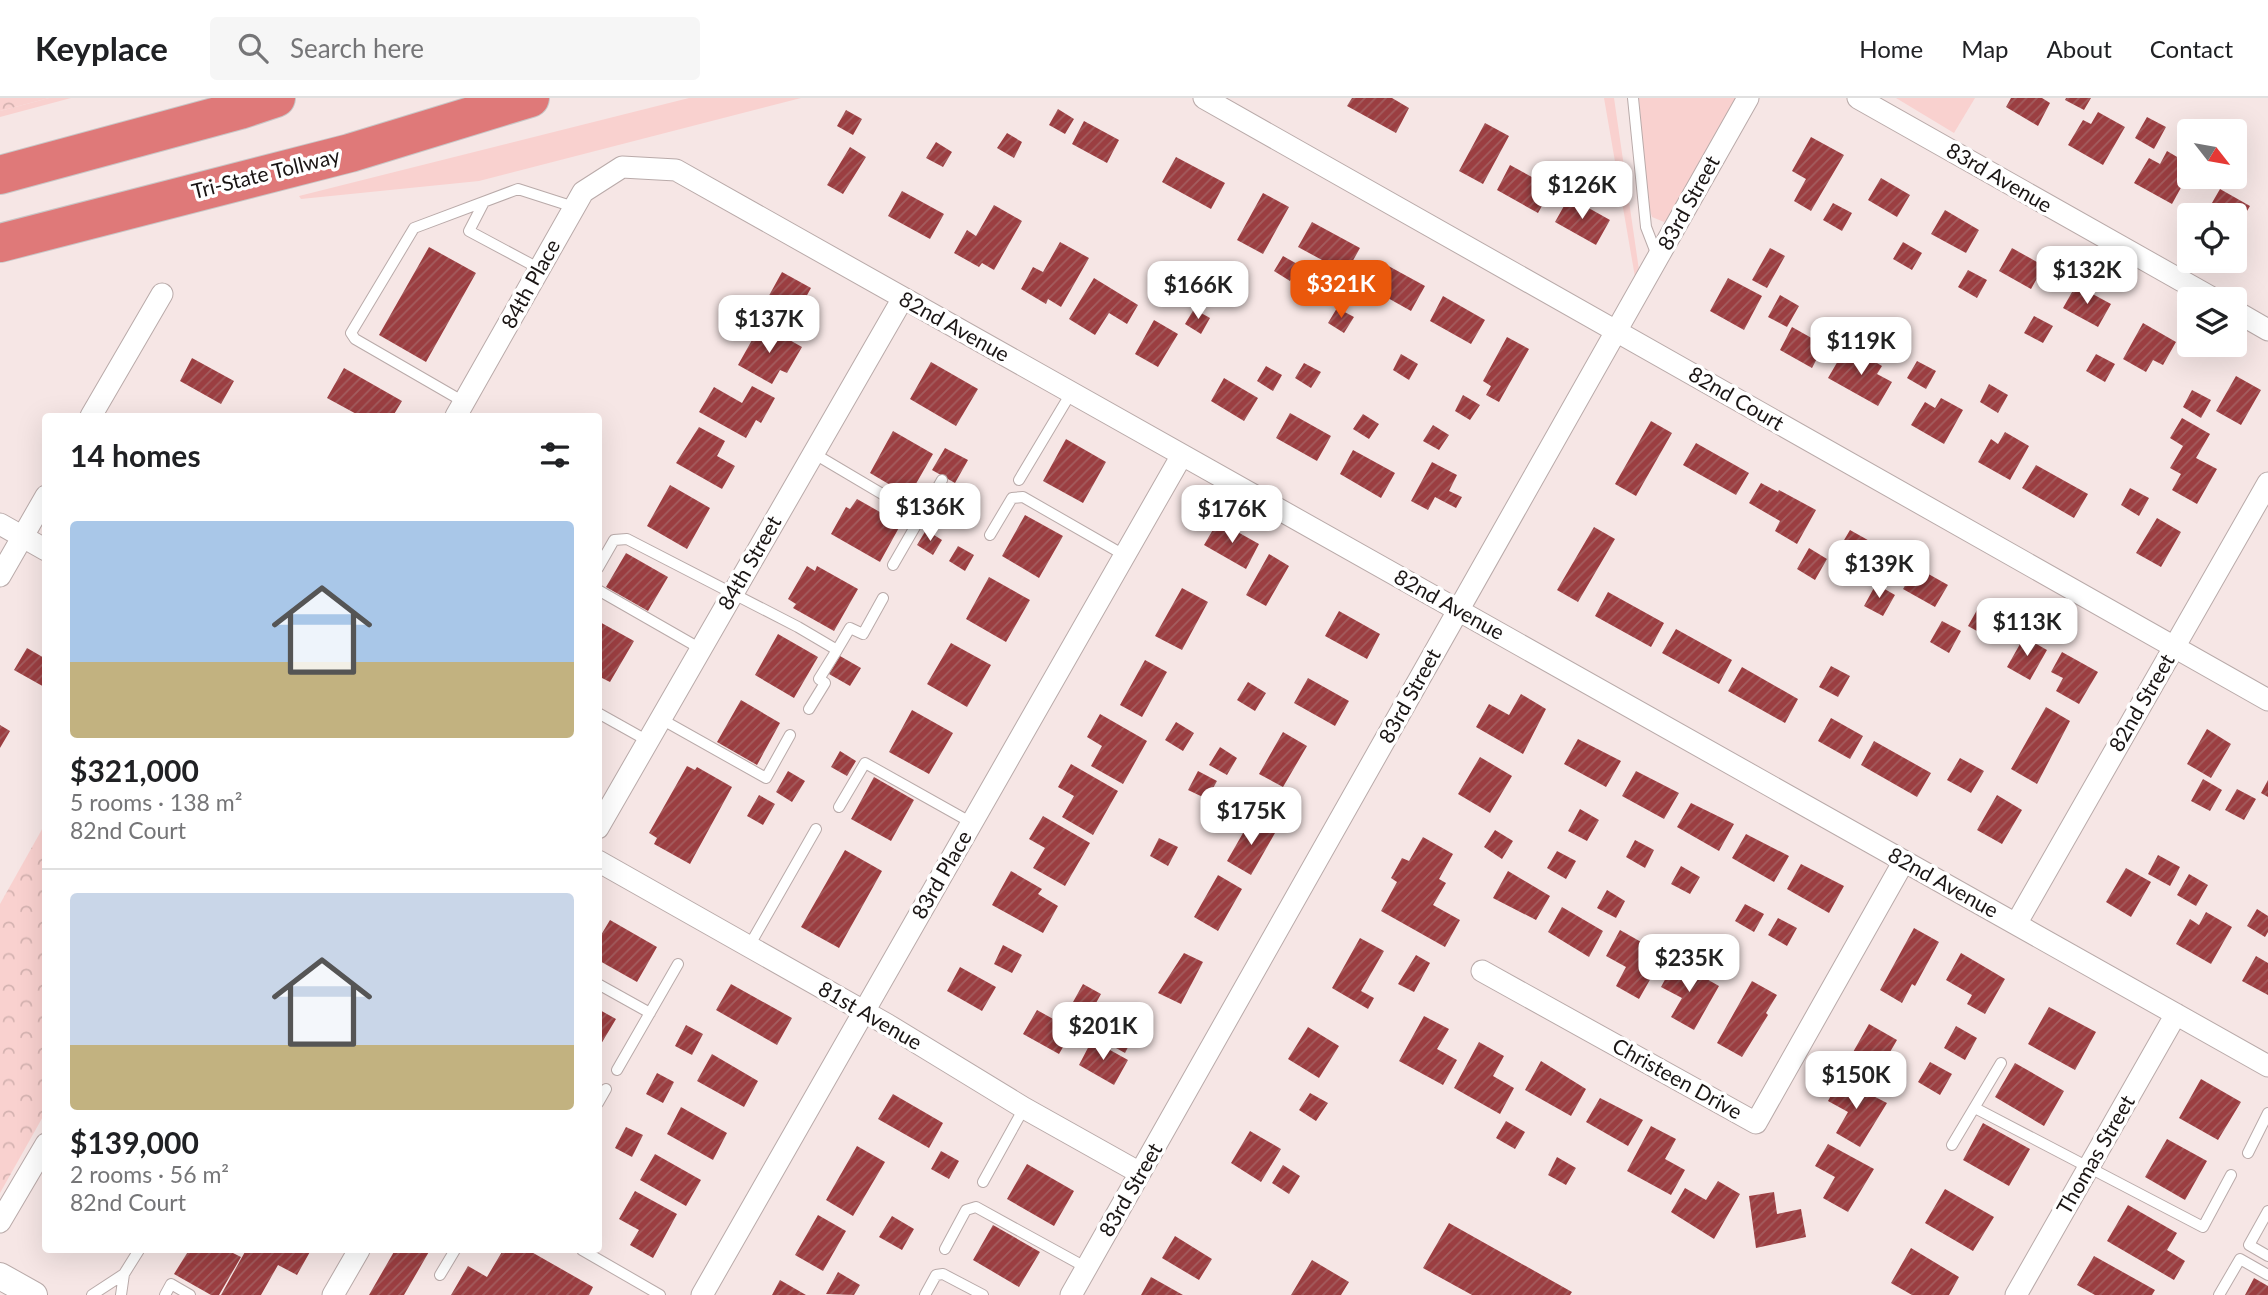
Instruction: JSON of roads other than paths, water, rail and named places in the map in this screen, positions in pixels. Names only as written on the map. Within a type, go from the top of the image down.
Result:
[{"type":"highway","points":[[0,175],[276,98]]},
{"type":"highway","name":"Tri-State Tollway","points":[[0,243],[350,152],[530,98]]},
{"type":"street","name":"82nd Court","points":[[1204,98],[2268,700]]},
{"type":"street","name":"83rd Street","points":[[1071,1295],[1748,98]]},
{"type":"street","name":"83rd Avenue","points":[[1858,98],[2193,287]]},
{"type":"street","name":"84th Place","points":[[460,409],[583,192],[622,167]]},
{"type":"street","name":"82nd Avenue","points":[[622,167],[676,170],[2268,1066]]},
{"type":"street","points":[[93,413],[162,294]]},
{"type":"street","name":"84th Street","points":[[602,821],[903,298]]},
{"type":"street","points":[[2247,318],[2268,330]]},
{"type":"street","name":"83rd Place","points":[[702,1295],[1182,455]]},
{"type":"street","name":"82nd Street","points":[[2016,924],[2268,483]]},
{"type":"street","points":[[0,576],[42,503]]},
{"type":"street","points":[[0,524],[42,548]]},
{"type":"street","name":"Christeen Drive","points":[[1482,971],[1756,1123],[1904,861]]},
{"type":"street","name":"81st Avenue","points":[[602,863],[1140,1173]]},
{"type":"street","name":"Thomas Street","points":[[2016,1295],[2176,1014]]},
{"type":"street","points":[[0,1223],[42,1151]]},
{"type":"street","points":[[333,1295],[357,1253]]},
{"type":"street","points":[[0,1276],[34,1295]]},
{"type":"lane","points":[[1633,98],[1646,228],[1658,258]]},
{"type":"lane","points":[[460,409],[355,339],[352,333],[414,228],[518,189],[574,207]]},
{"type":"lane","points":[[484,202],[469,231],[540,269]]},
{"type":"lane","points":[[1019,480],[1071,393]]},
{"type":"lane","points":[[813,453],[921,517]]},
{"type":"lane","points":[[893,565],[942,480]]},
{"type":"lane","points":[[990,535],[1012,498],[1023,497],[1124,555]]},
{"type":"lane","points":[[602,561],[614,540],[627,540],[798,627],[837,650]]},
{"type":"lane","points":[[602,592],[701,649]]},
{"type":"lane","points":[[809,709],[825,683],[819,679],[850,628],[863,634],[883,598]]},
{"type":"lane","points":[[602,715],[648,741]]},
{"type":"lane","points":[[661,719],[766,778],[790,735]]},
{"type":"lane","points":[[839,807],[865,763],[972,823]]},
{"type":"lane","points":[[748,948],[816,829]]},
{"type":"lane","points":[[617,1070],[678,964]]},
{"type":"lane","points":[[602,986],[650,1013]]},
{"type":"lane","points":[[1952,1144],[2001,1063]]},
{"type":"lane","points":[[602,1096],[606,1089]]},
{"type":"lane","points":[[983,1182],[1024,1108]]},
{"type":"lane","points":[[1975,1108],[2203,1227],[2231,1175]]},
{"type":"lane","points":[[2248,1153],[2268,1113]]},
{"type":"lane","points":[[945,1249],[966,1210],[976,1207],[1087,1268]]},
{"type":"lane","points":[[2268,1211],[2249,1245],[2268,1256]]},
{"type":"lane","points":[[121,1295],[124,1274],[137,1253]]},
{"type":"lane","points":[[440,1275],[453,1253]]},
{"type":"lane","points":[[587,1253],[660,1295]]},
{"type":"lane","points":[[2219,1295],[2240,1259],[2268,1275]]},
{"type":"lane","points":[[92,1295],[124,1274]]},
{"type":"lane","points":[[925,1295],[936,1275],[943,1274],[983,1295]]},
{"type":"lane","points":[[165,1295],[171,1284],[190,1295]]}]
